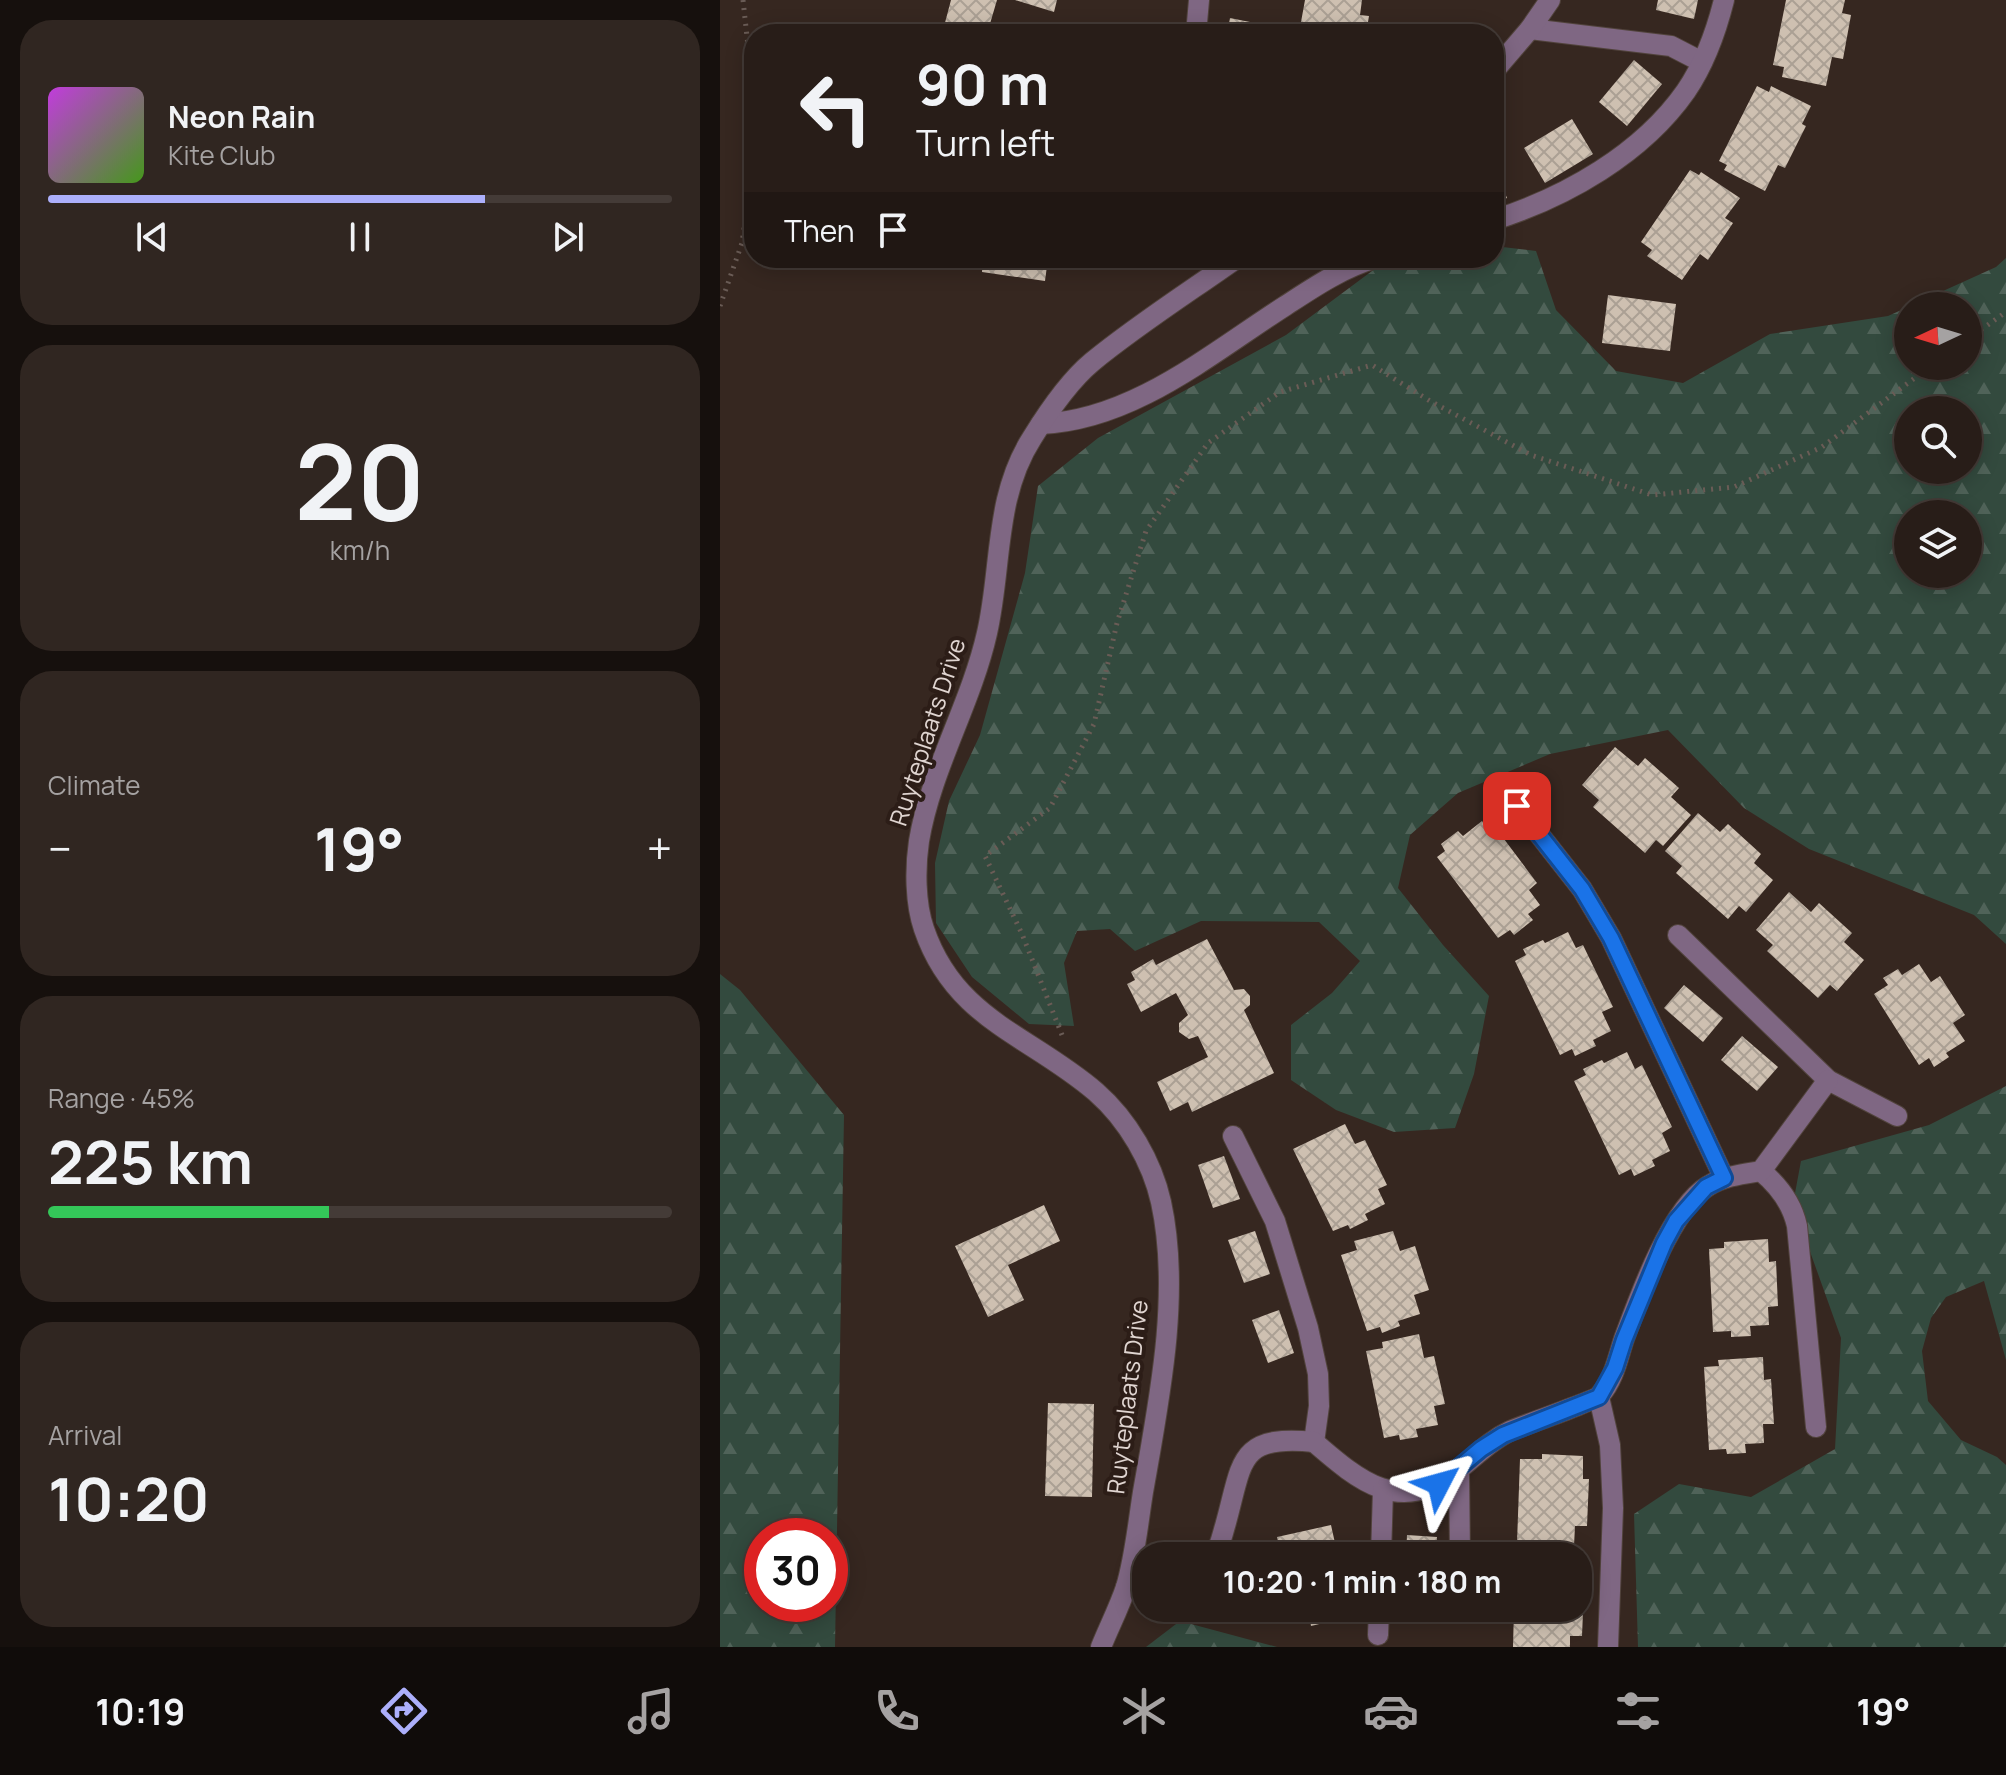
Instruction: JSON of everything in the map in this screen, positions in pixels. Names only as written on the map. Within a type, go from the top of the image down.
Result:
[{"type":"street","points":[[1197,24],[1199,0]]},
{"type":"street","points":[[1504,59],[1550,0]]},
{"type":"street","points":[[1504,216],[1577,185],[1633,146],[1669,112],[1702,62],[1716,31],[1724,0]]},
{"type":"street","points":[[1530,29],[1671,46],[1702,62]]},
{"type":"street","name":"Ruyteplaats Drive","points":[[1141,1542],[1169,1308],[1167,1249],[1161,1202],[1147,1161],[1131,1133],[1099,1095],[1065,1068],[975,1009],[957,991],[924,930],[918,908],[919,844],[928,804],[973,684],[988,632],[1007,495],[1018,463],[1041,424],[1090,364],[1223,268]]},
{"type":"street","points":[[1041,424],[1079,420],[1131,400],[1189,370],[1333,275],[1351,268]]},
{"type":"street","points":[[1517,806],[1582,889],[1611,938],[1724,1178]]},
{"type":"street","points":[[1678,935],[1828,1080],[1897,1116]]},
{"type":"street","points":[[1218,1542],[1243,1462],[1253,1448],[1267,1442],[1287,1439],[1314,1442],[1356,1477],[1383,1490],[1421,1490],[1439,1484],[1503,1435],[1599,1397],[1615,1368],[1664,1243],[1676,1221],[1706,1187],[1724,1178],[1761,1171],[1828,1080]]},
{"type":"street","points":[[1233,1136],[1275,1221],[1308,1328],[1318,1374],[1319,1406],[1314,1442]]},
{"type":"street","points":[[1761,1171],[1773,1180],[1795,1216],[1816,1427]]},
{"type":"street","points":[[1599,1397],[1610,1445],[1613,1508],[1608,1647]]},
{"type":"street","points":[[1459,1469],[1460,1542]]},
{"type":"street","points":[[1381,1542],[1383,1490]]},
{"type":"street","name":"Ruyteplaats Drive","points":[[1101,1647],[1132,1594]]},
{"type":"street","points":[[1378,1622],[1378,1635]]},
{"type":"path","points":[[743,0],[746,24]]},
{"type":"path","points":[[720,306],[744,229]]},
{"type":"path","points":[[1982,329],[2006,312]]},
{"type":"path","points":[[1062,1036],[1022,934],[985,856],[1050,808],[1094,724],[1117,623],[1146,531],[1208,443],[1280,392],[1372,365],[1430,401],[1531,455],[1652,495],[1734,487],[1822,447],[1912,380]]},
{"type":"green space","points":[[1504,247],[1536,251],[1556,310],[1616,371],[1683,383],[1770,334],[1894,313],[1894,380],[1982,380],[1982,292],[1941,292],[1996,267],[2006,258],[2006,944],[1974,915],[1809,849],[1744,808],[1668,730],[1550,754],[1458,793],[1410,835],[1398,888],[1489,996],[1474,1074],[1455,1128],[1394,1132],[1336,1110],[1291,1080],[1291,1025],[1332,993],[1360,961],[1319,922],[1201,921],[1135,951],[1110,929],[1077,931],[1064,963],[1074,1026],[1029,1024],[972,977],[936,923],[935,863],[949,801],[980,735],[1025,573],[1038,486],[1098,438],[1286,335],[1376,268],[1504,268]]},
{"type":"green space","points":[[720,974],[740,990],[844,1115],[837,1518],[744,1518],[744,1622],[835,1622],[835,1647],[720,1647]]},
{"type":"green space","points":[[2006,1086],[2006,1360],[1984,1281],[1946,1297],[1931,1318],[1922,1351],[1928,1401],[1961,1440],[1997,1457],[2006,1465],[2006,1647],[1638,1647],[1634,1514],[1679,1484],[1751,1497],[1835,1449],[1841,1338],[1793,1204],[1801,1161],[1929,1125]]},
{"type":"green space","points":[[1179,1622],[1184,1622],[1277,1647],[1146,1647]]},
{"type":"building","points":[[951,0],[997,0],[990,24],[945,24]]},
{"type":"building","points":[[1015,0],[1057,0],[1054,12]]},
{"type":"building","points":[[1305,0],[1362,0],[1360,15],[1369,16],[1368,24],[1301,22]]},
{"type":"building","points":[[1658,0],[1698,0],[1694,19],[1656,10]]},
{"type":"building","points":[[1786,0],[1845,0],[1842,13],[1851,15],[1843,59],[1832,57],[1826,86],[1782,77],[1784,67],[1773,65]]},
{"type":"building","points":[[1230,18],[1260,24],[1229,24]]},
{"type":"building","points":[[1634,60],[1662,84],[1627,126],[1599,102]]},
{"type":"building","points":[[1757,86],[1769,92],[1771,86],[1811,106],[1802,124],[1806,126],[1785,168],[1778,165],[1765,191],[1724,170],[1727,165],[1719,161]]},
{"type":"building","points":[[1572,119],[1593,154],[1545,183],[1524,148]]},
{"type":"building","points":[[1690,170],[1699,175],[1701,172],[1740,198],[1725,218],[1733,223],[1708,260],[1700,254],[1682,280],[1647,256],[1652,250],[1641,242]]},
{"type":"building","points":[[982,268],[1047,268],[1045,281],[982,272]]},
{"type":"building","points":[[1608,295],[1676,304],[1670,351],[1602,343]]},
{"type":"building","points":[[1615,747],[1638,766],[1645,758],[1679,788],[1671,797],[1691,815],[1663,846],[1656,840],[1645,853],[1593,807],[1599,800],[1582,785]]},
{"type":"building","points":[[1698,813],[1720,832],[1728,824],[1761,854],[1754,863],[1773,880],[1746,912],[1739,906],[1728,919],[1676,873],[1682,866],[1665,851]]},
{"type":"building","points":[[1482,821],[1493,835],[1498,831],[1537,883],[1529,890],[1540,905],[1528,914],[1533,920],[1514,935],[1510,930],[1498,938],[1437,857],[1445,851],[1441,844],[1458,831],[1463,836]]},
{"type":"building","points":[[1789,892],[1811,912],[1819,903],[1852,933],[1844,942],[1864,960],[1837,991],[1830,985],[1818,998],[1767,951],[1773,945],[1756,930]]},
{"type":"building","points":[[1568,932],[1576,948],[1583,945],[1613,1007],[1602,1012],[1611,1031],[1593,1040],[1596,1046],[1575,1056],[1572,1049],[1560,1055],[1515,961],[1526,955],[1523,949]]},
{"type":"building","points":[[1207,939],[1234,990],[1244,989],[1250,996],[1250,1005],[1244,1010],[1274,1073],[1192,1112],[1188,1102],[1170,1111],[1157,1082],[1208,1057],[1198,1036],[1189,1039],[1179,1032],[1179,1023],[1188,1015],[1176,993],[1141,1012],[1127,984],[1135,980],[1131,972],[1153,959],[1156,965]]},
{"type":"building","points":[[1919,964],[1931,982],[1940,976],[1965,1015],[1953,1023],[1965,1041],[1946,1053],[1949,1057],[1934,1067],[1929,1058],[1919,1065],[1874,994],[1888,985],[1883,978],[1898,969],[1902,975]]},
{"type":"building","points":[[1684,985],[1723,1018],[1703,1042],[1664,1008]]},
{"type":"building","points":[[1742,1036],[1778,1067],[1757,1091],[1721,1060]]},
{"type":"building","points":[[1627,1052],[1635,1069],[1642,1065],[1672,1127],[1662,1133],[1670,1151],[1652,1160],[1655,1166],[1634,1176],[1631,1169],[1619,1175],[1574,1081],[1586,1075],[1583,1069]]},
{"type":"building","points":[[1345,1124],[1355,1144],[1365,1140],[1387,1185],[1378,1189],[1385,1204],[1365,1214],[1368,1220],[1350,1229],[1348,1225],[1333,1231],[1293,1149]]},
{"type":"building","points":[[1224,1156],[1240,1199],[1213,1208],[1198,1165]]},
{"type":"building","points":[[1044,1205],[1060,1241],[1008,1265],[1024,1300],[988,1317],[955,1246]]},
{"type":"building","points":[[1255,1231],[1270,1274],[1244,1283],[1228,1240]]},
{"type":"building","points":[[1393,1231],[1400,1251],[1415,1246],[1429,1290],[1414,1295],[1420,1314],[1398,1321],[1400,1326],[1382,1333],[1380,1327],[1367,1331],[1341,1255],[1357,1250],[1354,1241]]},
{"type":"building","points":[[1768,1239],[1769,1262],[1776,1261],[1778,1306],[1768,1307],[1769,1325],[1750,1326],[1751,1336],[1731,1337],[1731,1331],[1713,1332],[1709,1249],[1724,1248],[1724,1242]]},
{"type":"building","points":[[1279,1310],[1294,1353],[1268,1363],[1252,1320]]},
{"type":"building","points":[[1419,1334],[1424,1358],[1434,1356],[1445,1404],[1434,1406],[1438,1425],[1416,1429],[1418,1437],[1400,1440],[1399,1435],[1384,1438],[1366,1351],[1383,1348],[1382,1342]]},
{"type":"building","points":[[1763,1357],[1764,1380],[1771,1379],[1774,1424],[1763,1424],[1764,1443],[1745,1444],[1746,1453],[1727,1454],[1726,1449],[1709,1450],[1704,1367],[1719,1366],[1718,1360]]},
{"type":"building","points":[[1048,1403],[1094,1404],[1092,1497],[1045,1496]]},
{"type":"building","points":[[1542,1454],[1583,1456],[1583,1479],[1589,1479],[1587,1526],[1575,1526],[1574,1542],[1517,1542],[1520,1459],[1542,1459]]},
{"type":"building","points":[[1331,1525],[1335,1542],[1278,1542],[1277,1537]]},
{"type":"building","points":[[1407,1535],[1437,1537],[1437,1542],[1407,1542]]},
{"type":"building","points":[[1514,1622],[1583,1622],[1582,1636],[1570,1636],[1570,1647],[1513,1647]]},
{"type":"route","points":[[1439,1484],[1503,1435],[1599,1397],[1615,1368],[1664,1243],[1676,1221],[1706,1187],[1724,1178],[1611,938],[1582,889],[1517,806]]}]
